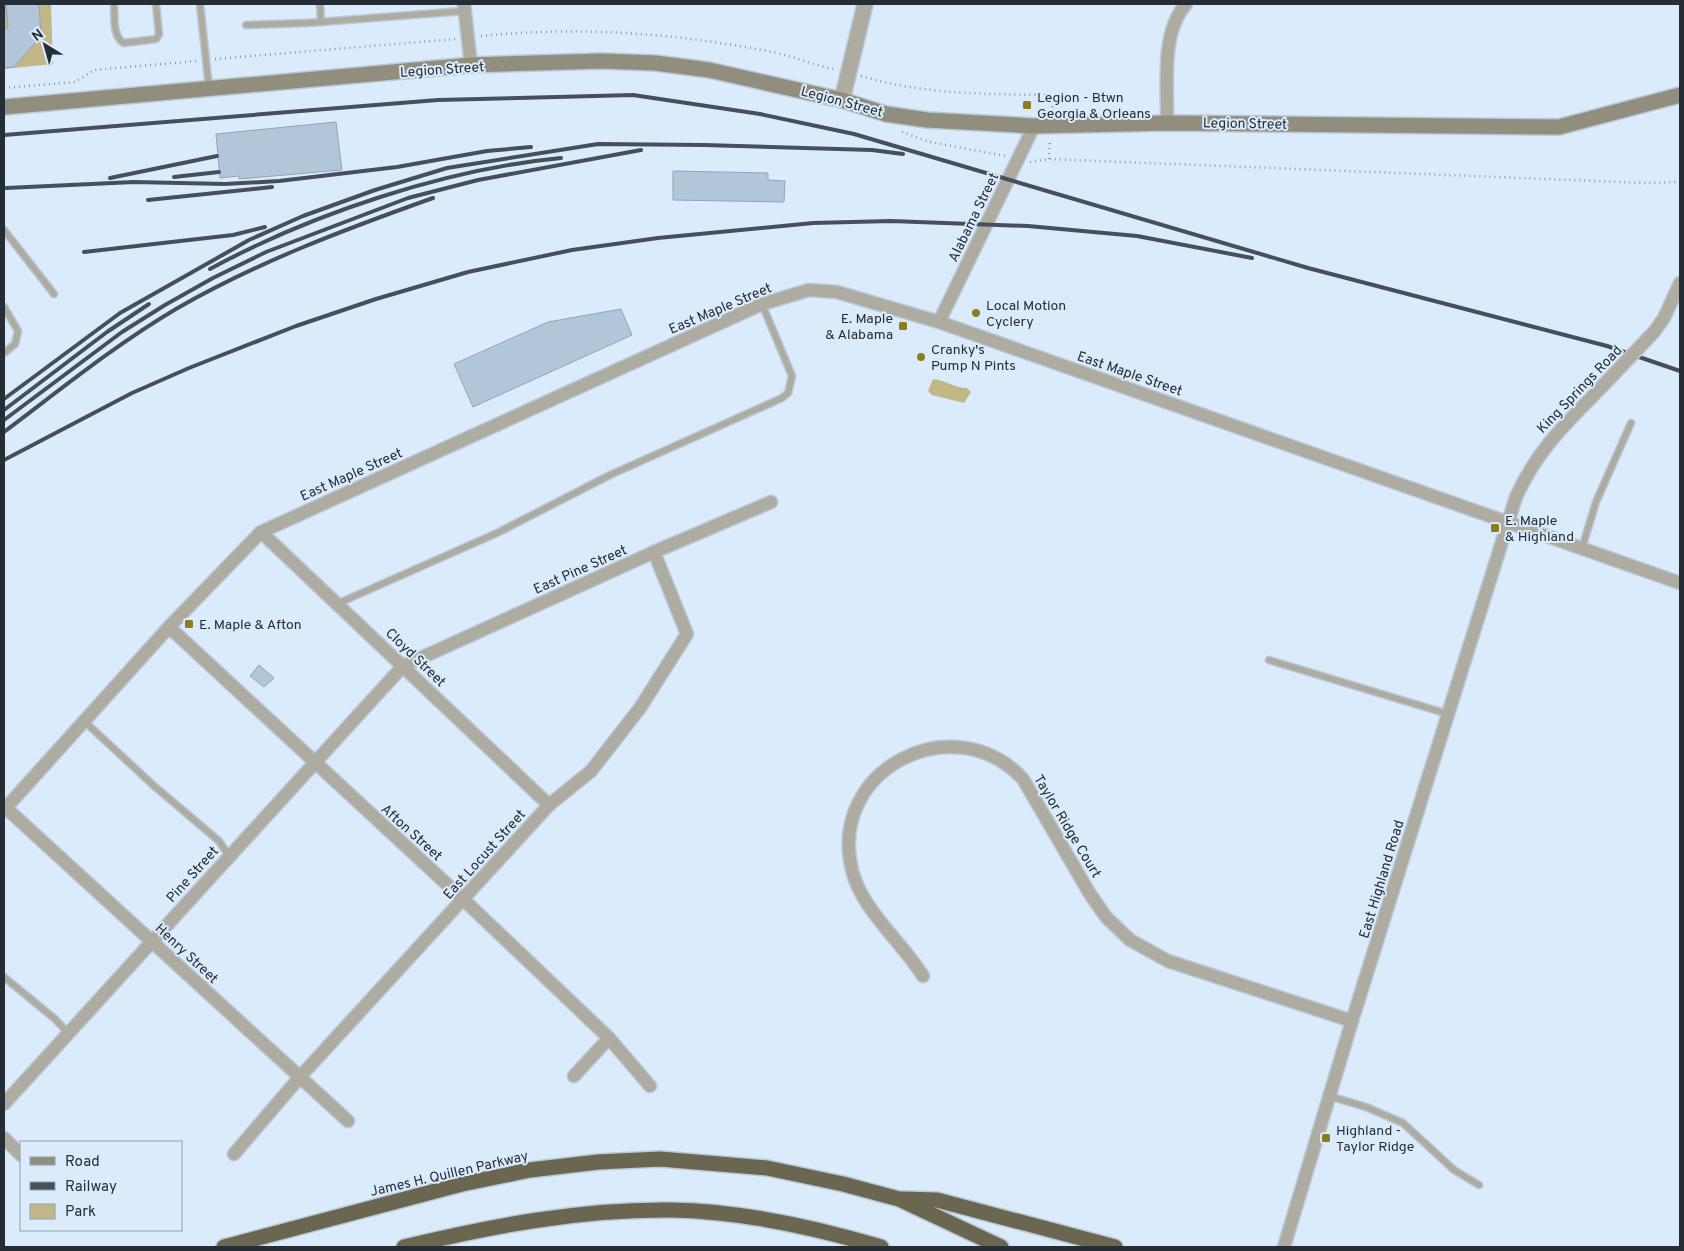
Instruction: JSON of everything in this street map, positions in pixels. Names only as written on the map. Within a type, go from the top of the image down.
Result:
[{"type":"highway","name":"James H. Quillen Parkway","points":[[224,1247],[462,1184],[530,1170],[598,1162],[660,1160],[767,1168],[843,1184],[899,1199],[1002,1247]]},
{"type":"highway","points":[[899,1199],[937,1200],[1114,1247]]},
{"type":"highway","points":[[404,1247],[480,1229],[552,1217],[609,1211],[673,1210],[745,1217],[823,1230],[880,1247]]},
{"type":"main road","name":"Legion Street","points":[[4,107],[471,65],[602,61],[655,63],[709,70],[842,100],[886,114],[927,120],[1034,126],[1167,123],[1559,127],[1680,95]]},
{"type":"street","points":[[842,100],[865,4]]},
{"type":"street","points":[[1167,123],[1169,46],[1172,28],[1179,12],[1186,4]]},
{"type":"street","points":[[464,7],[471,65]]},
{"type":"street","name":"Alabama Street","points":[[939,322],[1034,126]]},
{"type":"street","name":"King Springs Road","points":[[1508,521],[1524,480],[1537,457],[1554,435],[1654,332],[1664,318],[1679,289]]},
{"type":"street","name":"East Maple Street","points":[[5,809],[83,720],[261,532],[762,304],[809,290],[837,292],[939,322],[1680,583]]},
{"type":"street","name":"East Pine Street","points":[[403,666],[654,552],[771,502]]},
{"type":"street","name":"East Highland Road","points":[[1285,1244],[1352,1021],[1508,521]]},
{"type":"street","name":"Cloyd Street","points":[[261,532],[339,603],[549,805]]},
{"type":"street","name":"East Locust Street","points":[[234,1154],[299,1078],[549,805],[591,771],[640,708],[687,634],[654,552]]},
{"type":"street","name":"Afton Street","points":[[169,627],[464,900],[608,1038],[650,1086]]},
{"type":"street","name":"Pine Street","points":[[4,1104],[403,666]]},
{"type":"street","name":"Taylor Ridge Court","points":[[923,976],[912,958],[879,918],[859,888],[852,871],[849,851],[850,829],[855,810],[864,792],[876,776],[916,752],[956,746],[979,750],[997,757],[1012,767],[1023,779],[1090,894],[1106,917],[1130,940],[1168,961],[1352,1021]]},
{"type":"street","name":"Henry Street","points":[[5,809],[153,941],[299,1078],[348,1121]]},
{"type":"street","points":[[574,1076],[608,1038]]},
{"type":"street","points":[[4,1138],[20,1154]]},
{"type":"lane","points":[[114,4],[116,34],[124,43],[156,39],[159,34],[156,4]]},
{"type":"lane","points":[[200,4],[209,89]]},
{"type":"lane","points":[[320,4],[321,22]]},
{"type":"lane","points":[[246,25],[321,22],[464,7]]},
{"type":"lane","points":[[4,230],[54,294]]},
{"type":"lane","points":[[339,603],[497,533],[618,471],[782,398],[788,393],[792,376],[762,304]]},
{"type":"lane","points":[[4,307],[18,331],[15,344],[4,352]]},
{"type":"lane","points":[[1582,548],[1596,502],[1631,423]]},
{"type":"lane","points":[[1269,660],[1448,714]]},
{"type":"lane","points":[[83,720],[153,785],[219,841],[229,856]]},
{"type":"lane","points":[[4,977],[48,1012],[68,1033]]},
{"type":"lane","points":[[1329,1096],[1366,1107],[1403,1123],[1454,1170],[1479,1185]]},
{"type":"path","points":[[894,130],[930,142],[1009,157]]},
{"type":"path","points":[[1026,163],[1049,160],[1645,183],[1680,182]]},
{"type":"green space","points":[[4,4],[51,4],[53,64],[4,69]]},
{"type":"green space","points":[[933,379],[967,388],[971,392],[964,403],[932,395],[928,391]]},
{"type":"building","points":[[6,4],[39,4],[41,36],[14,67],[4,68],[4,31],[8,26]]},
{"type":"building","points":[[336,122],[342,170],[239,179],[239,176],[220,178],[216,134]]},
{"type":"building","points":[[673,171],[768,173],[768,180],[785,181],[784,202],[673,200]]},
{"type":"building","points":[[621,309],[632,335],[473,407],[454,364],[548,322]]},
{"type":"building","points":[[259,665],[274,678],[264,687],[250,676]]},
{"type":"railway","points":[[4,135],[438,100],[633,95],[760,114],[854,134],[1308,268],[1607,346],[1680,371]]},
{"type":"railway","points":[[4,399],[120,313],[249,240],[303,216],[375,190],[447,168],[598,144],[872,150],[903,154]]},
{"type":"railway","points":[[6,188],[134,182],[225,184],[279,181],[397,167],[487,151],[531,147]]},
{"type":"railway","points":[[4,420],[122,332],[213,278],[266,252],[408,198],[478,180],[641,150]]},
{"type":"railway","points":[[110,178],[217,156]]},
{"type":"railway","points":[[210,269],[291,230],[380,197],[472,172],[561,158]]},
{"type":"railway","points":[[174,177],[219,172]]},
{"type":"railway","points":[[148,200],[272,187]]},
{"type":"railway","points":[[4,432],[131,338],[176,309],[207,292],[270,261],[433,198]]},
{"type":"railway","points":[[4,460],[132,393],[189,368],[296,326],[376,299],[468,272],[572,250],[658,238],[813,223],[891,221],[1028,226],[1137,236],[1252,258]]},
{"type":"railway","points":[[84,252],[233,235],[265,227]]},
{"type":"railway","points":[[4,410],[107,332],[149,304]]},
{"type":"place","name":"Legion - Btwn Georgia & Orleans","points":[[1027,105]]},
{"type":"place","name":"Local Motion Cyclery","points":[[976,313]]},
{"type":"place","name":"E. Maple & Alabama","points":[[903,326]]},
{"type":"place","name":"Cranky's Pump N Pints","points":[[921,357]]},
{"type":"place","name":"E. Maple & Highland","points":[[1495,528]]},
{"type":"place","name":"E. Maple & Afton","points":[[189,624]]},
{"type":"place","name":"Highland - Taylor Ridge","points":[[1326,1138]]}]
